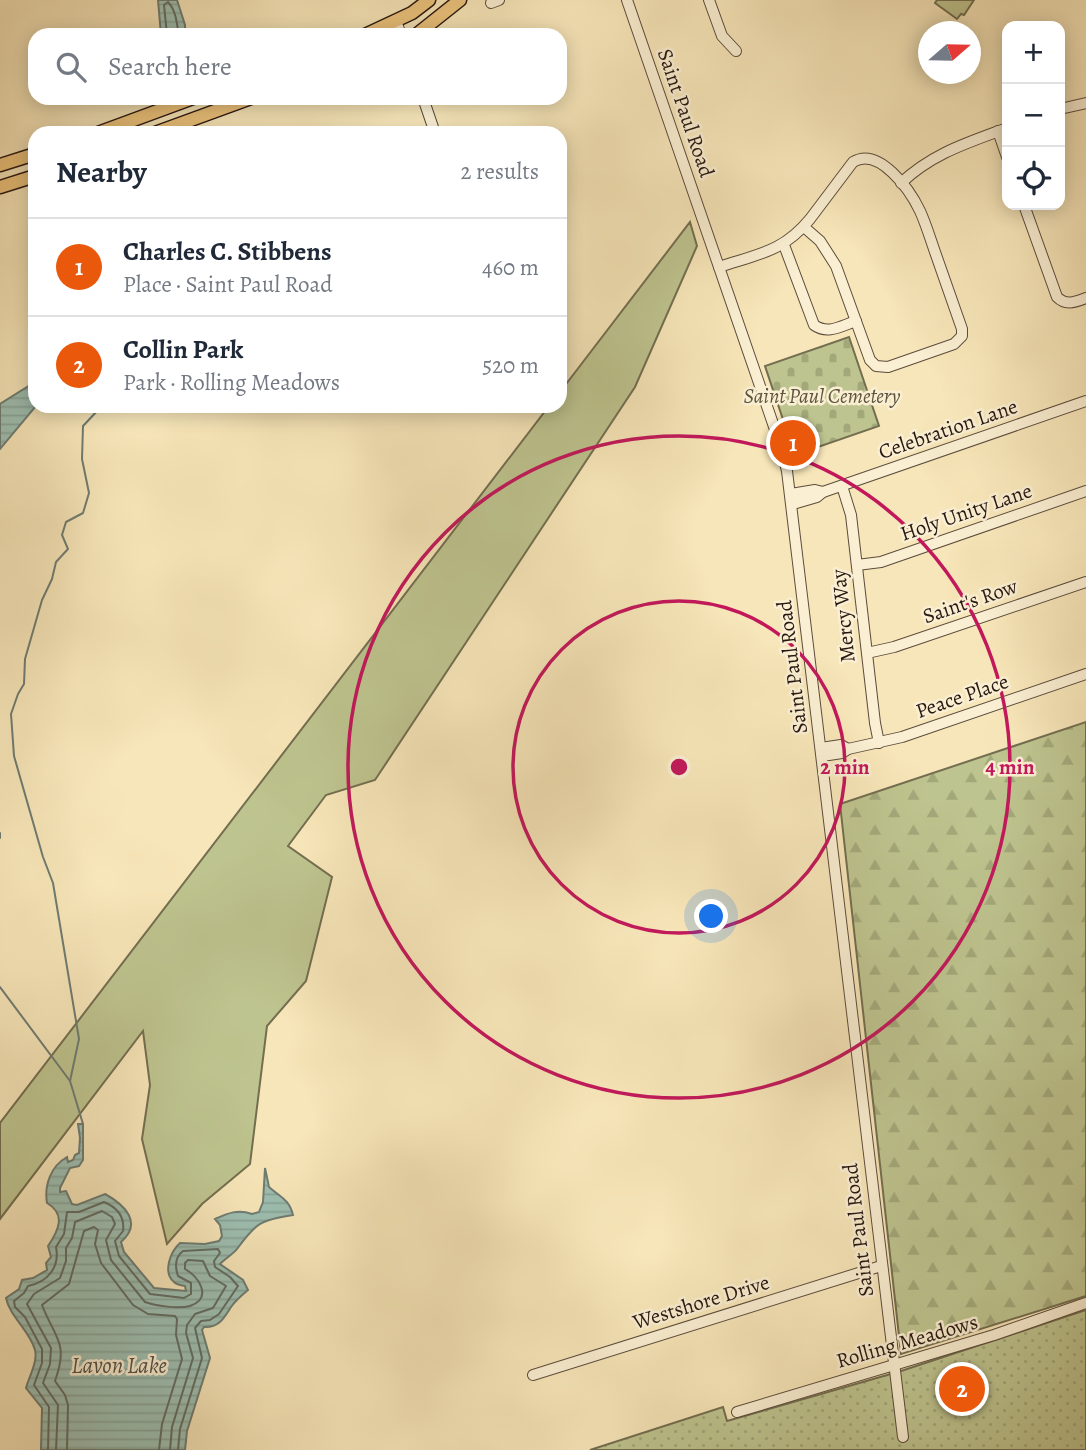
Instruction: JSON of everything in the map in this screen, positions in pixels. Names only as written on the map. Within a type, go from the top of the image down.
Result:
[{"type":"main road","points":[[380,28],[429,0]]},
{"type":"main road","points":[[425,28],[460,0]]},
{"type":"main road","points":[[117,126],[174,105]]},
{"type":"main road","points":[[174,126],[232,105]]},
{"type":"main road","points":[[0,165],[28,156]]},
{"type":"main road","points":[[0,187],[28,178]]},
{"type":"street","name":"Saint Paul Road","points":[[627,0],[781,447],[792,499],[903,1437]]},
{"type":"street","points":[[709,0],[722,36],[736,51]]},
{"type":"street","points":[[396,21],[398,28]]},
{"type":"street","points":[[1065,108],[1086,103]]},
{"type":"street","points":[[425,105],[433,126]]},
{"type":"street","points":[[901,183],[927,161],[948,150],[1002,130]]},
{"type":"street","points":[[719,267],[784,244],[804,227],[853,162],[858,159],[874,159],[901,183],[921,212],[962,329],[961,336],[954,344],[880,368],[870,360],[830,254],[804,227]]},
{"type":"street","points":[[1026,210],[1057,297],[1070,303],[1086,298]]},
{"type":"street","points":[[784,244],[814,325],[831,330],[856,321]]},
{"type":"street","name":"Celebration Lane","points":[[792,499],[815,489],[823,492],[842,486],[1086,401]]},
{"type":"street","name":"Mercy Way","points":[[842,486],[851,515],[874,723],[879,743]]},
{"type":"street","name":"Holy Unity Lane","points":[[857,565],[881,562],[1086,491]]},
{"type":"street","name":"Saint's Row","points":[[867,653],[894,647],[1086,582]]},
{"type":"street","name":"Peace Place","points":[[821,752],[841,745],[848,749],[879,743],[1086,674]]},
{"type":"street","name":"Westshore Drive","points":[[533,1375],[881,1266]]},
{"type":"street","name":"Rolling Meadows","points":[[737,1412],[994,1335],[1086,1303]]},
{"type":"green space","points":[[937,0],[974,0],[964,15],[961,14],[957,19],[935,3]]},
{"type":"green space","points":[[690,222],[697,246],[635,387],[375,780],[326,795],[288,846],[332,877],[306,981],[267,1026],[250,1164],[202,1204],[167,1244],[142,1139],[150,1085],[143,1031],[0,1219],[0,1123],[544,413],[567,413],[567,383]]},
{"type":"green space","name":"Saint Paul Cemetery","points":[[849,337],[879,426],[795,455],[765,366]]},
{"type":"green space","points":[[1086,722],[1086,1296],[901,1354],[840,804]]},
{"type":"green space","points":[[1086,1310],[1086,1450],[590,1450],[723,1407],[727,1421],[901,1371]]},
{"type":"water","points":[[158,0],[177,0],[185,28],[160,28]]},
{"type":"water","points":[[28,386],[28,413],[30,413],[0,449],[0,404]]},
{"type":"water","name":"Lavon Lake","points":[[78,1124],[83,1124],[83,1160],[79,1166],[70,1168],[60,1192],[66,1191],[72,1204],[77,1205],[105,1194],[125,1209],[131,1221],[131,1228],[121,1242],[124,1252],[154,1288],[186,1291],[185,1286],[170,1278],[168,1267],[174,1251],[180,1243],[205,1244],[219,1241],[222,1236],[220,1225],[215,1219],[233,1212],[259,1212],[263,1202],[265,1168],[269,1187],[284,1199],[293,1215],[266,1221],[254,1228],[220,1264],[243,1280],[248,1290],[220,1322],[202,1330],[210,1358],[187,1431],[185,1450],[41,1450],[42,1408],[26,1388],[36,1354],[6,1298],[19,1289],[22,1280],[33,1278],[47,1270],[46,1263],[51,1257],[48,1246],[59,1223],[57,1212],[47,1203],[48,1183],[61,1161],[67,1157],[68,1162],[73,1160],[79,1153]]},
{"type":"waterway","points":[[70,1081],[79,1039],[53,883],[14,756],[11,714],[24,684],[25,659],[42,600],[52,579],[56,562],[68,549],[62,535],[66,522],[83,513],[89,493],[82,459],[83,426],[95,413]]},
{"type":"waterway","points":[[0,833],[0,838]]},
{"type":"waterway","points":[[0,987],[70,1081],[83,1124]]},
{"type":"place","name":"Charles C. Stibbens","points":[[793,443]]},
{"type":"place","name":"Collin Park","points":[[962,1389]]}]
